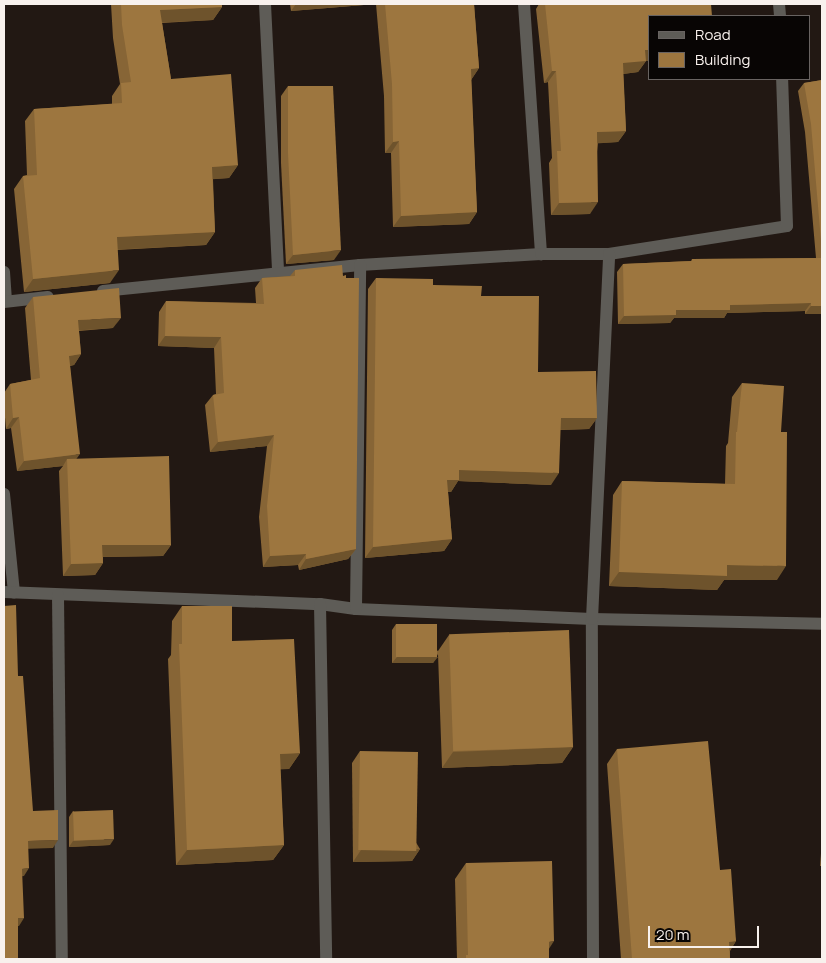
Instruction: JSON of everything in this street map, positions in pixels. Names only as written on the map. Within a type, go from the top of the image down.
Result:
[{"type":"street","points":[[265,4],[278,272]]},
{"type":"street","points":[[524,4],[541,254]]},
{"type":"street","points":[[93,292],[360,265],[541,254],[609,254],[787,226],[782,80]]},
{"type":"street","points":[[593,959],[592,619],[609,254]]},
{"type":"street","points":[[356,609],[360,265]]},
{"type":"street","points":[[4,272],[5,302],[64,295]]},
{"type":"street","points":[[4,494],[9,592],[320,604],[356,609],[592,619],[822,624]]},
{"type":"street","points":[[58,595],[62,959]]},
{"type":"street","points":[[320,604],[326,959]]},
{"type":"building","points":[[121,4],[222,4],[222,7],[160,10],[171,79],[231,74],[238,165],[212,167],[215,232],[117,237],[119,270],[33,279],[23,176],[37,175],[34,109],[122,103],[121,83],[131,82],[122,25]]},
{"type":"building","points":[[385,4],[474,4],[479,68],[471,69],[477,212],[401,216],[399,141],[393,142],[392,84]]},
{"type":"building","points":[[545,4],[711,4],[712,15],[648,15],[648,50],[645,50],[646,61],[623,63],[626,131],[597,132],[598,202],[559,203],[557,151],[561,151],[556,71],[552,71]]},
{"type":"building","points":[[822,80],[822,253],[811,124],[804,83]]},
{"type":"building","points":[[288,86],[333,86],[341,250],[293,255],[288,153]]},
{"type":"building","points":[[822,258],[822,306],[811,306],[811,303],[730,305],[730,310],[676,310],[676,315],[624,316],[623,264],[692,261],[692,259]]},
{"type":"building","points":[[342,265],[343,276],[346,275],[346,278],[359,278],[356,549],[306,559],[306,554],[270,556],[267,506],[274,435],[218,442],[213,395],[224,393],[221,337],[165,336],[166,301],[264,304],[262,278],[295,276],[295,270]]},
{"type":"building","points":[[376,278],[433,279],[433,285],[482,286],[481,296],[539,296],[538,372],[596,371],[597,418],[561,418],[559,473],[459,470],[459,480],[447,480],[452,539],[373,547]]},
{"type":"building","points":[[119,288],[121,318],[78,320],[81,354],[69,356],[80,454],[24,461],[19,417],[13,418],[10,384],[40,378],[33,297]]},
{"type":"building","points":[[742,383],[784,386],[781,432],[787,432],[786,566],[727,565],[727,576],[619,572],[622,481],[735,484],[736,432]]},
{"type":"building","points":[[169,456],[171,545],[102,545],[103,563],[71,564],[67,459]]},
{"type":"building","points":[[16,605],[18,676],[23,676],[33,811],[58,810],[58,840],[28,841],[29,868],[22,869],[24,918],[18,918],[18,959],[4,959],[4,606]]},
{"type":"building","points":[[182,606],[232,606],[232,641],[294,639],[300,753],[280,754],[284,845],[187,850],[179,644],[182,644]]},
{"type":"building","points":[[396,624],[437,624],[437,657],[396,657]]},
{"type":"building","points":[[569,630],[573,747],[453,751],[449,634]]},
{"type":"building","points":[[708,741],[720,870],[731,869],[736,941],[729,942],[730,959],[632,959],[617,749]]},
{"type":"building","points":[[360,751],[418,752],[416,851],[358,850]]},
{"type":"building","points":[[113,810],[114,839],[74,840],[73,811]]},
{"type":"building","points":[[552,861],[554,941],[549,942],[549,959],[466,959],[466,955],[468,955],[466,863]]}]
